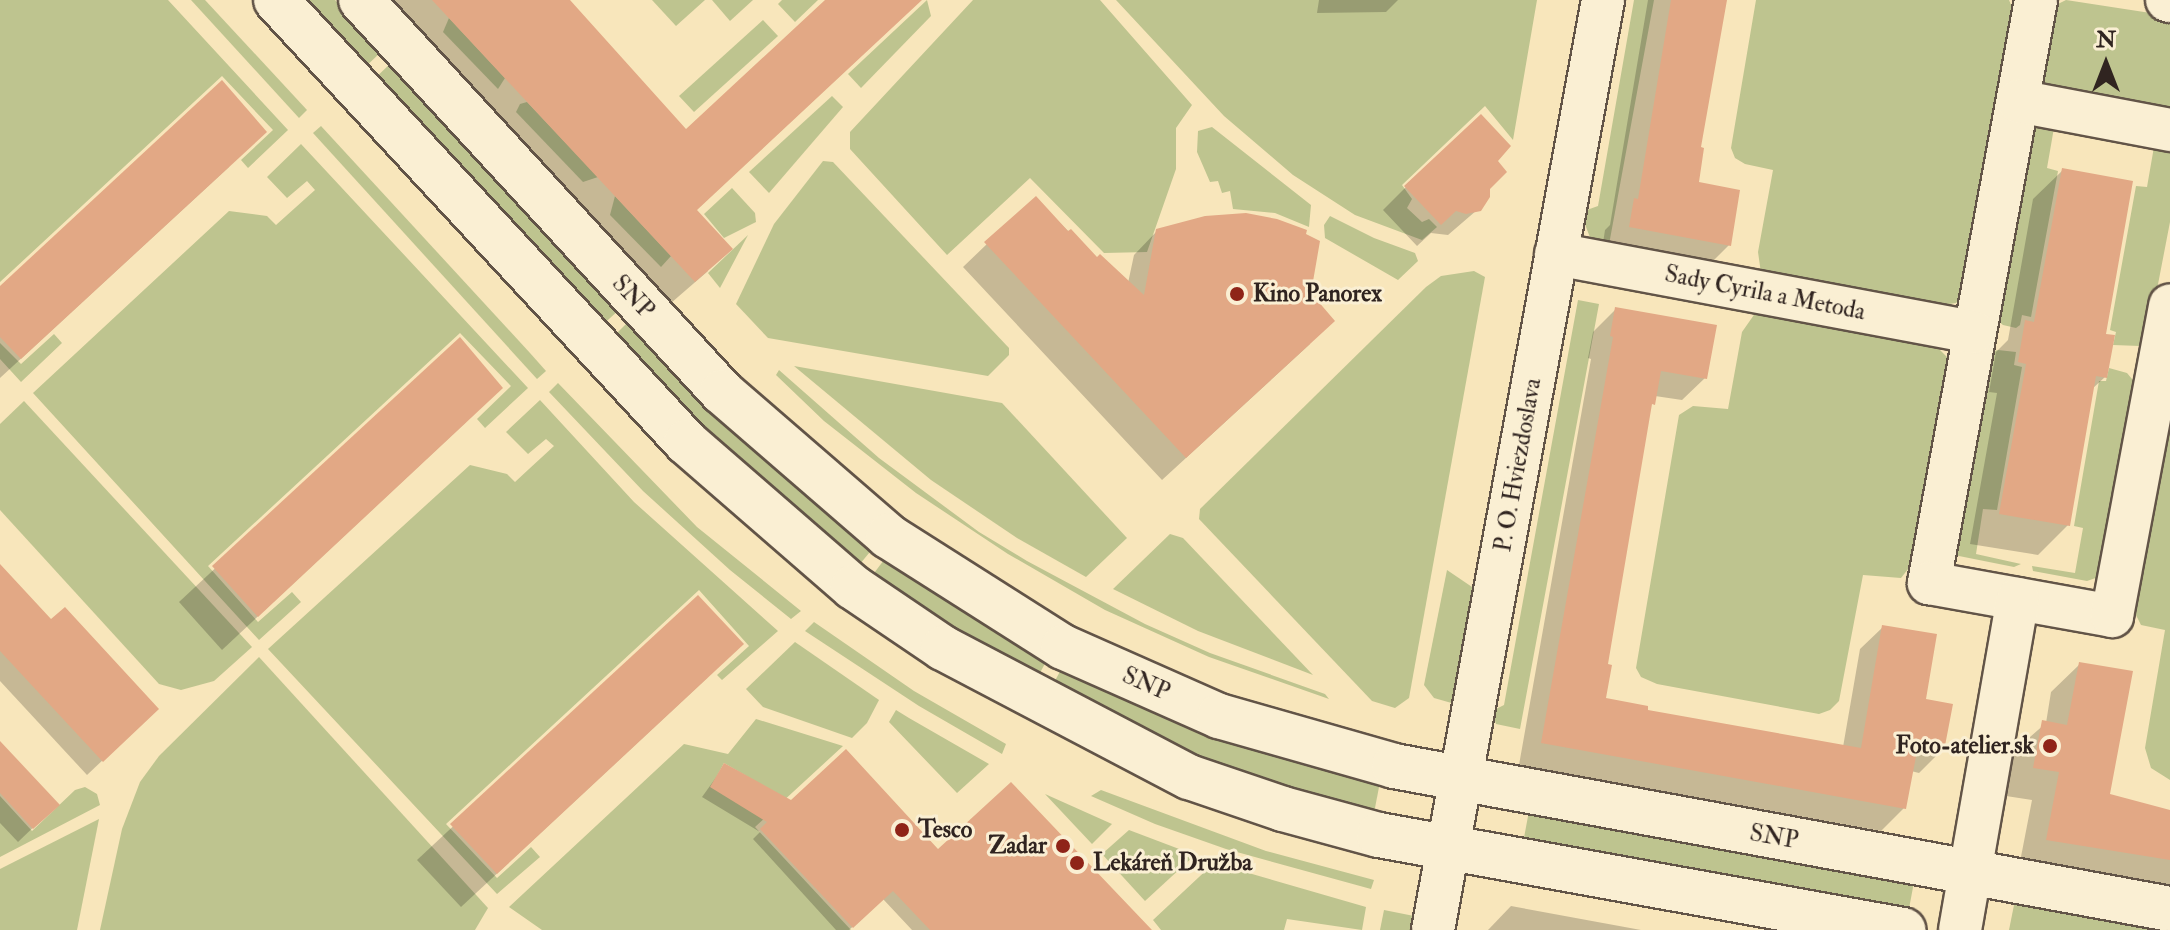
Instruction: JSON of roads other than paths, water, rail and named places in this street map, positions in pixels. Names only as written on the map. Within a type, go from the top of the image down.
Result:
[{"type":"street","points":[[276,0],[686,442],[853,587],[943,648],[1189,777],[1365,832],[1903,930]]},
{"type":"street","name":"SNP","points":[[361,0],[722,392],[888,536],[1063,647],[1219,716],[1394,766],[2170,909]]},
{"type":"street","name":"P. O. Hviezdoslava","points":[[1433,930],[1603,0]]},
{"type":"street","points":[[2036,0],[1929,583],[2112,616],[2164,367],[2170,305]]},
{"type":"street","points":[[2018,101],[2170,130]]},
{"type":"street","name":"Sady Cyrila a Metoda","points":[[1556,254],[1974,332]]},
{"type":"street","points":[[1960,930],[2018,599]]},
{"type":"place","name":"Kino Panorex","points":[[1237,294]]},
{"type":"place","name":"Foto-atelier.sk","points":[[2050,746]]},
{"type":"place","name":"Tesco","points":[[902,830]]},
{"type":"place","name":"Zadar","points":[[1063,846]]},
{"type":"place","name":"Lekáreň Družba","points":[[1077,863]]}]
